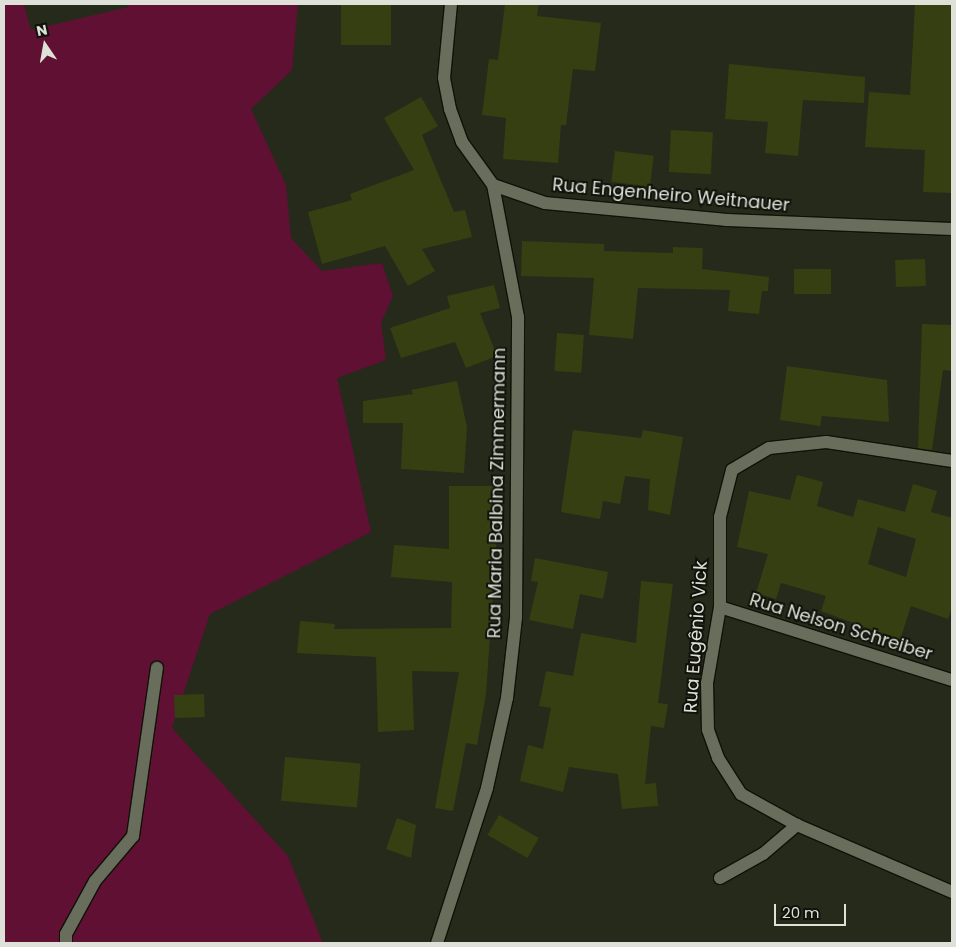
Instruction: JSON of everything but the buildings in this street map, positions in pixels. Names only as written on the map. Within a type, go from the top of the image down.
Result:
[{"type":"street","points":[[451,4],[444,78],[450,109],[462,142],[493,185]]},
{"type":"street","name":"Rua Engenheiro Weitnauer","points":[[493,185],[564,205],[727,220],[952,229]]},
{"type":"street","name":"Rua Maria Balbina Zimmermann","points":[[437,943],[487,788],[506,698],[516,618],[518,318],[493,185]]},
{"type":"street","name":"Rua Eugênio Vick","points":[[952,461],[826,442],[769,448],[732,470],[720,517],[720,607],[707,682],[708,730],[718,758],[741,794],[797,825],[952,892]]},
{"type":"street","name":"Rua Nelson Schreiber","points":[[720,607],[952,680]]},
{"type":"street","points":[[66,943],[66,934],[95,881],[133,836],[157,668]]},
{"type":"street","points":[[720,878],[763,854],[797,825]]},
{"type":"shaded area","points":[[4,4],[24,4],[31,30],[128,7],[127,4],[298,4],[292,70],[251,109],[286,185],[291,238],[322,271],[382,263],[393,296],[381,323],[386,360],[337,378],[371,532],[210,614],[172,728],[288,856],[323,943],[4,943]]}]
